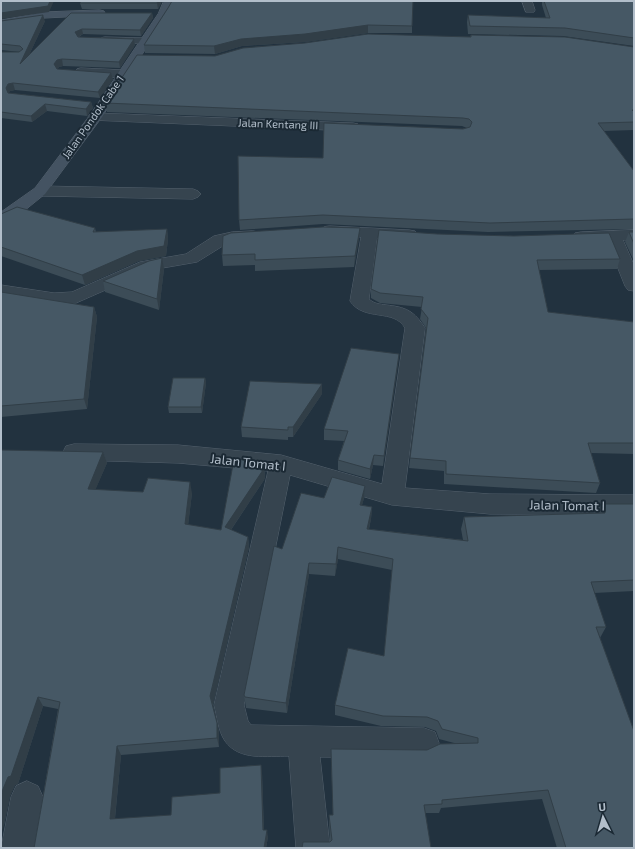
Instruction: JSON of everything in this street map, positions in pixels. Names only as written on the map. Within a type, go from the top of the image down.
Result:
[{"type":"street","name":"Jalan Pondok Cabe 1","points":[[1,219],[13,212],[40,191],[104,104],[164,14],[169,1]]},
{"type":"street","points":[[1,23],[45,15],[108,13]]},
{"type":"street","points":[[148,14],[164,14]]},
{"type":"street","points":[[96,40],[146,41]]},
{"type":"street","points":[[135,58],[150,58]]},
{"type":"street","points":[[71,71],[124,74]]},
{"type":"street","points":[[89,103],[104,104]]},
{"type":"street","name":"Jalan Kentang III","points":[[94,117],[364,127]]},
{"type":"street","points":[[40,191],[193,194]]},
{"type":"street","points":[[315,232],[370,232],[422,236]]},
{"type":"street","points":[[370,232],[359,301],[362,305],[368,307],[406,316],[413,322],[415,328],[392,496]]},
{"type":"street","points":[[1,290],[54,299],[76,298],[146,266],[191,258],[220,240],[232,237],[270,235]]},
{"type":"street","points":[[566,238],[634,235]]},
{"type":"street","points":[[613,236],[634,286]]},
{"type":"street","name":"Jalan Tomat I","points":[[55,452],[178,454],[281,464],[392,496],[490,504],[634,505]]},
{"type":"street","points":[[281,464],[229,705],[235,730],[245,740],[424,744]]},
{"type":"street","points":[[303,741],[313,848]]},
{"type":"street","points":[[17,848],[27,797]]},
{"type":"building","points":[[1,1],[50,1],[48,6],[1,13]]},
{"type":"building","points":[[82,1],[158,1],[157,3],[80,3]]},
{"type":"building","points":[[172,1],[413,1],[412,26],[368,25],[305,34],[241,39],[214,46],[144,45]]},
{"type":"building","points":[[544,1],[634,1],[634,38],[565,28],[470,26],[468,15],[550,18]]},
{"type":"building","points":[[71,13],[152,13],[140,30],[82,29],[75,32],[78,37],[134,39],[119,62],[62,59],[57,60],[54,64],[57,69],[111,73],[98,92],[13,83],[8,84],[6,88],[8,93],[91,102],[86,109],[45,104],[31,116],[1,112],[1,52],[19,52],[23,49],[20,46],[1,44],[1,21],[43,15],[20,64]]},
{"type":"building","points":[[368,34],[471,37],[471,35],[565,37],[634,47],[634,110],[632,110],[634,112],[634,122],[598,123],[634,171],[634,219],[490,223],[323,215],[239,220],[238,156],[323,158],[324,123],[463,129],[470,127],[472,122],[469,119],[463,118],[105,103],[137,55],[215,56],[243,48],[305,43]]},
{"type":"building","points":[[17,207],[95,228],[93,232],[167,229],[164,246],[137,251],[82,275],[1,247],[1,214]]},
{"type":"building","points":[[323,227],[360,228],[355,256],[255,260],[255,254],[222,255],[223,236],[231,233]]},
{"type":"building","points":[[379,230],[437,234],[514,236],[609,233],[620,259],[537,260],[548,312],[634,322],[634,443],[588,443],[600,483],[446,474],[446,461],[410,458],[428,318],[421,309],[423,297],[380,293],[371,289]]},
{"type":"building","points":[[629,232],[634,232],[634,244]]},
{"type":"building","points":[[162,258],[157,299],[103,281],[149,261]]},
{"type":"building","points":[[1,292],[94,307],[84,399],[1,406]]},
{"type":"building","points":[[351,348],[399,354],[384,456],[374,455],[370,469],[338,460],[348,431],[324,429]]},
{"type":"building","points":[[173,378],[205,378],[201,407],[168,407]]},
{"type":"building","points":[[250,381],[322,384],[293,427],[288,427],[288,430],[241,427]]},
{"type":"building","points":[[1,450],[103,452],[88,489],[143,492],[148,478],[190,482],[185,524],[221,530],[234,459],[247,460],[264,466],[263,470],[225,527],[248,537],[210,696],[217,723],[217,738],[117,746],[110,819],[171,815],[172,797],[220,793],[220,768],[261,765],[263,830],[267,830],[264,848],[34,848],[60,702],[38,697],[11,776],[8,777],[1,798]]},
{"type":"building","points":[[332,477],[365,486],[360,505],[372,507],[367,529],[468,541],[464,517],[605,513],[605,504],[634,504],[634,580],[591,582],[606,627],[596,627],[634,731],[634,848],[566,848],[548,790],[442,800],[442,804],[424,805],[431,848],[302,848],[303,842],[330,842],[332,840],[329,815],[333,815],[331,749],[427,750],[440,744],[478,743],[478,738],[442,729],[438,721],[427,717],[383,716],[335,705],[348,648],[384,656],[393,559],[338,547],[336,564],[309,563],[286,703],[245,697],[244,695],[274,546],[282,549],[301,493],[324,498]]}]
